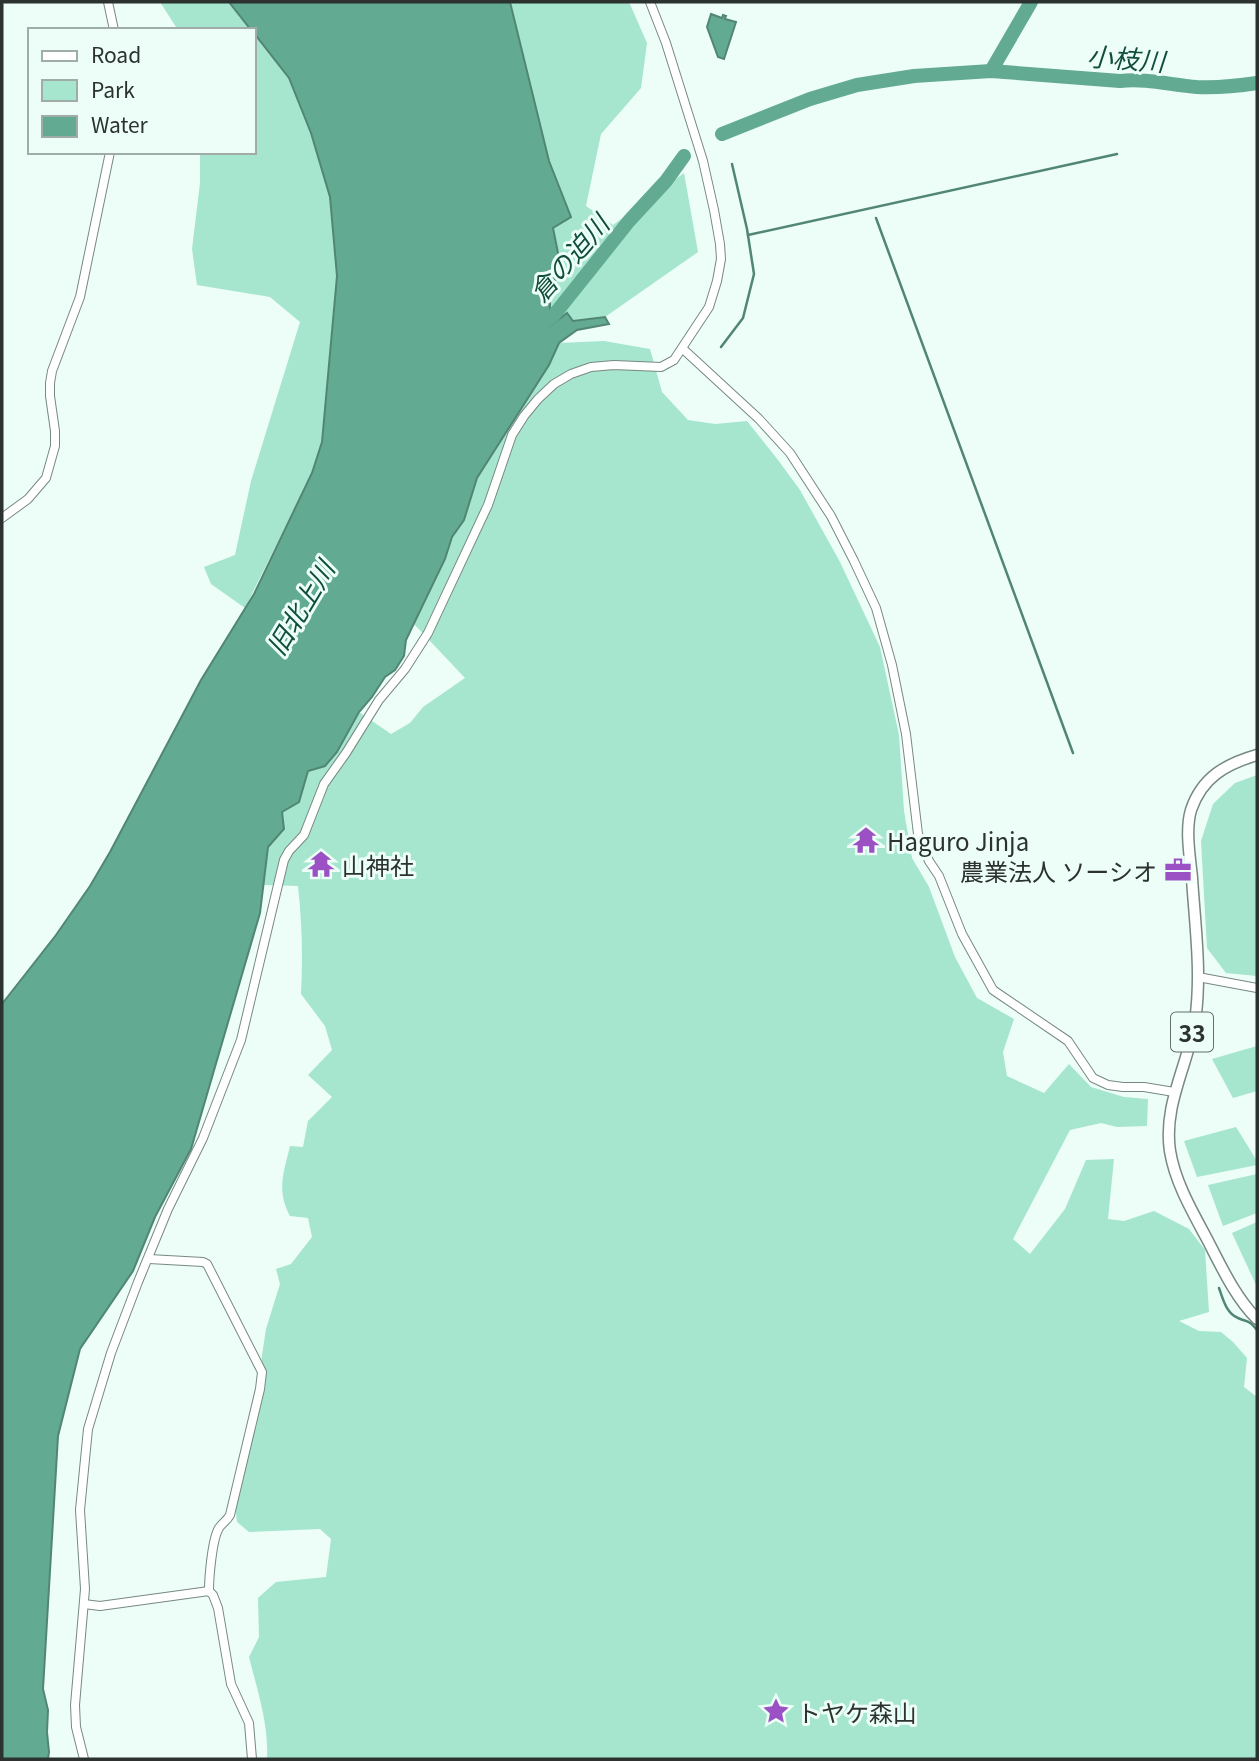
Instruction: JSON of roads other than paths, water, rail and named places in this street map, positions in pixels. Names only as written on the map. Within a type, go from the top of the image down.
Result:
[{"type":"main road","name":"33","points":[[1257,755],[1229,764],[1210,777],[1197,795],[1191,812],[1190,853],[1198,977],[1194,1022],[1170,1114],[1170,1147],[1176,1174],[1193,1212],[1223,1270],[1257,1319]]},
{"type":"street","points":[[108,2],[114,28]]},
{"type":"street","points":[[84,1759],[76,1727],[75,1704],[85,1588],[80,1510],[88,1429],[111,1353],[138,1282],[168,1209],[203,1139],[242,1040],[284,860],[304,835],[324,784],[379,700],[405,669],[428,633],[488,505],[512,435],[524,416],[554,384],[571,374],[591,367],[614,365],[661,367],[674,360],[709,307],[718,281],[720,244],[703,161],[666,43],[650,2]]},
{"type":"street","points":[[2,518],[28,499],[46,478],[52,462],[55,431],[50,396],[52,371],[80,297],[110,154]]},
{"type":"street","points":[[683,349],[760,419],[790,453],[825,505],[854,561],[876,608],[892,666],[906,734],[918,834],[939,876],[962,934],[993,990],[1068,1041],[1094,1078],[1108,1085],[1174,1092]]},
{"type":"street","points":[[1198,977],[1257,988]]},
{"type":"street","points":[[149,1259],[207,1264],[262,1372],[230,1515],[219,1527],[216,1535],[209,1578],[209,1591],[218,1608],[231,1684],[249,1723],[252,1759]]},
{"type":"street","points":[[84,1605],[100,1606],[209,1591]]},
{"type":"water","name":"旧北上川","points":[[229,2],[510,2],[549,161],[571,217],[553,228],[560,263],[550,300],[550,326],[567,313],[573,321],[605,317],[609,324],[577,330],[559,343],[549,365],[477,478],[464,520],[452,537],[445,559],[406,640],[404,656],[359,712],[337,752],[325,766],[308,771],[299,802],[282,812],[284,829],[268,847],[260,913],[191,1149],[155,1217],[133,1271],[80,1349],[58,1436],[43,1689],[48,1710],[48,1759],[2,1759],[2,1004],[56,935],[110,852],[201,680],[254,594],[312,473],[322,442],[337,276],[330,197],[311,133],[289,78],[256,36],[256,28],[249,28]]},
{"type":"water","points":[[711,14],[722,18],[723,15],[726,16],[725,19],[736,22],[724,59],[718,57],[707,27]]},
{"type":"waterway","name":"倉の迫川","points":[[991,71],[1031,2]]},
{"type":"waterway","name":"倉の迫川","points":[[722,134],[810,99],[857,85],[914,76],[991,71],[1149,81],[1197,87],[1257,83]]},
{"type":"waterway","points":[[748,235],[1117,154]]},
{"type":"waterway","name":"倉の迫川","points":[[535,330],[554,315],[684,156]]},
{"type":"waterway","points":[[721,347],[743,318],[754,274],[732,164]]},
{"type":"waterway","points":[[876,218],[1073,753]]},
{"type":"waterway","points":[[1219,1288],[1231,1313],[1257,1330]]},
{"type":"place","name":"Haguro Jinja","points":[[866,840]]},
{"type":"place","name":"山神社","points":[[321,864]]},
{"type":"place","name":"農業法人 ソーシオ","points":[[1178,870]]},
{"type":"place","name":"トヤケ森山","points":[[776,1711]]},
{"type":"water label","name":"小枝川","points":[[1126,57]]}]
